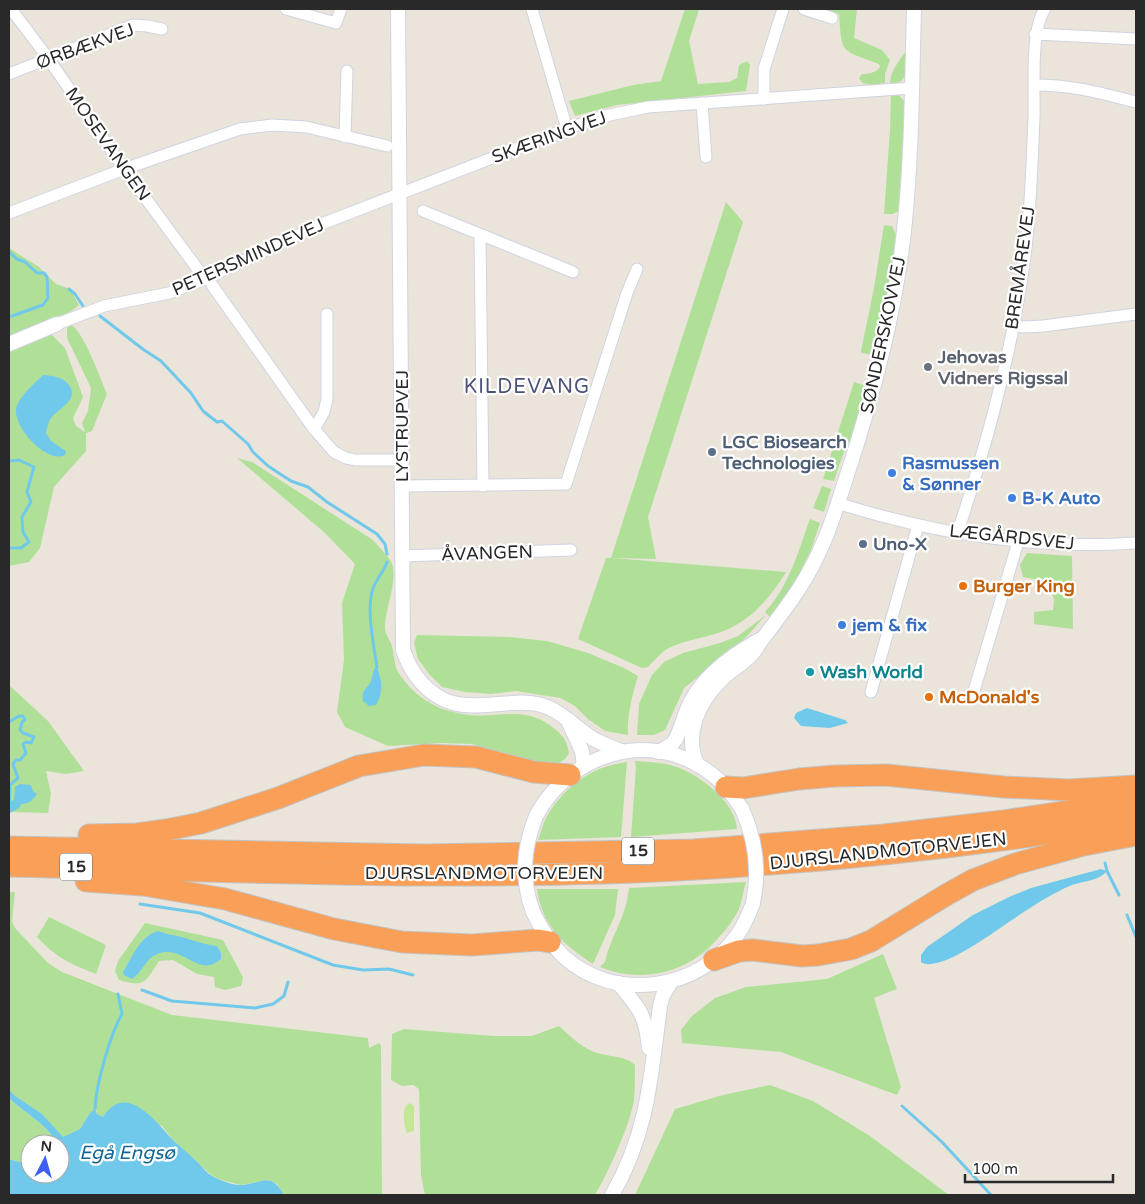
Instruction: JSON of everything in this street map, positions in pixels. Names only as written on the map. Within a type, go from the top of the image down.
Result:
[{"type":"highway","points":[[9,835],[106,835],[166,830],[232,814],[359,766],[424,755],[476,757],[534,772],[577,770]]},
{"type":"highway","points":[[726,787],[743,788],[817,777],[886,775],[1004,787],[1069,790],[1136,786]]},
{"type":"highway","name":"DJURSLANDMOTORVEJEN","points":[[9,847],[424,855],[694,850],[884,835],[1003,821],[1136,801]]},
{"type":"highway","name":"DJURSLANDMOTORVEJEN","points":[[9,866],[424,875],[696,869],[888,854],[1007,840],[1136,820]]},
{"type":"highway","points":[[714,960],[740,951],[753,950],[802,956],[851,949],[871,941],[973,880],[1015,864],[1084,845],[1136,836]]},
{"type":"highway","points":[[9,876],[127,884],[184,892],[225,899],[334,929],[402,942],[472,945],[538,940],[550,942]]},
{"type":"street","name":"MOSEVANGEN","points":[[10,9],[48,58],[124,169],[314,429],[334,452],[346,458],[402,460]]},
{"type":"street","points":[[286,9],[336,23],[341,9]]},
{"type":"street","name":"LYSTRUPVEJ","points":[[398,9],[403,650],[414,675],[425,687],[453,703],[472,706],[522,702],[540,704],[554,710],[593,738],[623,752]]},
{"type":"street","points":[[532,9],[567,129]]},
{"type":"street","points":[[804,9],[832,18]]},
{"type":"street","name":"SØNDERSKOVVEJ","points":[[697,764],[692,752],[691,741],[698,712],[706,698],[721,680],[751,655],[788,606],[806,580],[828,533],[875,382],[893,302],[905,221],[911,149],[914,9]]},
{"type":"street","points":[[1045,9],[1040,16],[1035,34],[1136,39]]},
{"type":"street","points":[[764,99],[764,69],[785,10]]},
{"type":"street","name":"ØRBÆKVEJ","points":[[9,74],[133,25],[162,29]]},
{"type":"street","name":"BREMÅREVEJ","points":[[959,534],[960,525],[982,459],[1014,325],[1026,245],[1032,164],[1035,34]]},
{"type":"street","points":[[345,137],[347,70]]},
{"type":"street","points":[[1035,85],[1062,85],[1082,88],[1136,102]]},
{"type":"street","name":"SKÆRINGVEJ","points":[[400,193],[567,129],[605,116],[648,107],[912,88]]},
{"type":"street","points":[[702,103],[706,157]]},
{"type":"street","points":[[9,213],[124,169],[240,128],[272,125],[306,127],[387,146]]},
{"type":"street","name":"PETERSMINDEVEJ","points":[[9,344],[104,306],[169,293],[208,282],[319,225],[400,193]]},
{"type":"street","points":[[423,211],[480,236],[573,272]]},
{"type":"street","points":[[480,236],[483,486]]},
{"type":"street","points":[[402,486],[566,484],[636,268]]},
{"type":"street","points":[[314,429],[324,412],[327,399],[327,314]]},
{"type":"street","points":[[1014,325],[1022,327],[1043,326],[1136,314]]},
{"type":"street","name":"LÆGÅRDSVEJ","points":[[838,503],[892,519],[959,534],[1018,542],[1075,545],[1136,543]]},
{"type":"street","points":[[870,692],[918,525]]},
{"type":"street","points":[[969,694],[974,691],[1018,542]]},
{"type":"street","name":"ÅVANGEN","points":[[402,556],[571,550]]},
{"type":"street","name":"SØNDERSKOVVEJ","points":[[659,752],[672,744],[676,739],[691,702],[700,688],[712,675],[744,648],[764,637]]},
{"type":"street","points":[[566,718],[582,751],[577,770]]},
{"type":"street","points":[[623,752],[659,752],[679,756],[697,764],[726,787],[742,809],[752,834],[755,848],[757,876],[753,903],[738,934],[714,960],[671,982],[654,985],[618,983],[599,978],[581,969],[564,957],[541,930],[528,899],[524,871],[527,843],[536,816],[550,793],[577,770],[603,757],[623,752]]},
{"type":"street","points":[[612,1195],[622,1178],[638,1136],[646,1107],[660,1006],[671,982]]},
{"type":"street","points":[[618,983],[636,1005],[645,1020],[651,1073]]},
{"type":"green space","points":[[685,9],[699,9],[689,41],[698,84],[729,82],[737,78],[739,65],[747,61],[750,65],[746,91],[617,105],[575,116],[569,101],[633,85],[661,81]]},
{"type":"green space","points":[[823,9],[857,9],[854,38],[882,50],[890,60],[885,74],[885,83],[872,85],[862,83],[859,78],[862,74],[876,71],[880,67],[879,64],[850,53],[843,44],[841,37],[839,14]]},
{"type":"green space","points":[[906,51],[906,73],[901,81],[890,84],[893,70]]},
{"type":"green space","points":[[891,94],[898,94],[905,102],[900,210],[893,214],[884,214],[890,130]]},
{"type":"green space","points":[[726,202],[743,222],[648,517],[656,559],[612,558],[786,572],[768,598],[745,620],[719,633],[671,647],[664,651],[648,667],[642,668],[578,639],[606,558],[611,558]]},
{"type":"green space","points":[[884,225],[892,226],[897,237],[889,297],[881,336],[878,336],[874,355],[862,353],[861,351]]},
{"type":"green space","points":[[9,248],[39,267],[56,284],[70,289],[79,305],[70,312],[9,336]]},
{"type":"green space","points":[[71,325],[76,329],[86,345],[107,394],[92,431],[86,433],[86,451],[54,487],[40,548],[29,562],[9,566],[9,348],[50,333],[65,348],[83,397],[73,418],[76,426],[85,432],[82,423],[88,411],[91,388],[67,338],[67,328]]},
{"type":"green space","points":[[854,382],[863,385],[866,400],[864,408],[844,452],[834,481],[823,479]]},
{"type":"green space","points":[[237,458],[252,462],[373,540],[388,556],[392,563],[394,575],[385,620],[385,630],[392,646],[396,668],[401,677],[414,691],[440,708],[463,714],[519,714],[540,719],[563,737],[569,753],[565,759],[559,763],[547,764],[472,744],[442,743],[388,746],[345,727],[337,712],[344,660],[342,603],[355,564],[325,533]]},
{"type":"green space","points":[[822,486],[831,489],[824,512],[813,508]]},
{"type":"green space","points":[[810,519],[820,523],[811,550],[795,582],[770,617],[765,612],[787,580]]},
{"type":"green space","points":[[1027,553],[1072,556],[1073,629],[1034,624],[1034,612],[1053,610],[1054,600],[1049,582],[1023,577],[1020,565]]},
{"type":"green space","points":[[766,615],[739,645],[684,688],[665,730],[654,735],[637,735],[639,704],[652,675],[664,662],[683,653],[738,636]]},
{"type":"green space","points":[[417,635],[509,637],[547,641],[588,653],[624,668],[638,676],[629,712],[628,735],[605,731],[588,719],[575,706],[560,698],[516,691],[491,694],[465,692],[442,687],[418,659],[414,643]]},
{"type":"green space","points":[[9,685],[48,721],[84,771],[66,774],[46,771],[51,794],[48,813],[9,812]]},
{"type":"green space","points":[[635,761],[670,765],[680,768],[702,781],[722,798],[730,808],[735,818],[737,829],[631,837]]},
{"type":"green space","points":[[627,762],[621,837],[538,840],[551,809],[564,793],[581,779],[599,769]]},
{"type":"green space","points":[[746,882],[739,909],[730,924],[710,947],[689,962],[665,972],[639,975],[619,973],[600,967],[605,962],[622,917],[629,888]]},
{"type":"green space","points":[[537,889],[618,889],[615,915],[593,964],[563,941],[549,924]]},
{"type":"green space","points":[[9,892],[15,892],[12,922],[15,928],[48,963],[62,972],[172,1015],[368,1038],[369,1048],[379,1043],[381,1045],[382,1195],[284,1195],[277,1184],[268,1180],[240,1185],[218,1179],[174,1141],[162,1126],[106,1113],[103,1117],[97,1114],[96,1109],[90,1113],[80,1129],[70,1134],[60,1134],[42,1114],[14,1095],[9,1089]]},
{"type":"green space","points":[[49,917],[106,945],[96,974],[64,960],[51,951],[37,937]]},
{"type":"green space","points":[[145,923],[223,940],[243,977],[241,986],[225,990],[215,987],[214,977],[197,974],[173,960],[159,961],[147,978],[140,983],[119,980],[115,971],[118,961]]},
{"type":"green space","points":[[883,954],[897,989],[874,998],[901,1087],[897,1095],[781,1052],[682,1043],[681,1030],[692,1016],[715,998],[746,987],[827,979]]},
{"type":"green space","points":[[559,1026],[589,1050],[599,1054],[626,1059],[635,1065],[632,1110],[612,1162],[595,1195],[425,1195],[421,1175],[419,1089],[413,1085],[402,1086],[391,1080],[392,1034],[404,1029],[494,1036],[532,1036]]},
{"type":"green space","points":[[770,1085],[813,1101],[870,1136],[949,1195],[635,1195],[675,1109],[723,1095]]},
{"type":"green space","points":[[9,1098],[51,1134],[20,1134],[20,1162],[9,1159]]},
{"type":"green space","points":[[410,1103],[414,1106],[414,1131],[406,1133],[404,1113],[407,1105]]},
{"type":"water","points":[[43,375],[63,379],[71,389],[72,394],[67,403],[51,418],[46,433],[51,441],[66,451],[65,455],[57,457],[40,449],[31,441],[24,432],[16,413],[17,405],[22,397]]},
{"type":"water","points":[[377,667],[381,691],[376,705],[369,706],[363,701],[363,694]]},
{"type":"water","points":[[807,708],[845,720],[848,723],[830,728],[801,726],[794,718],[796,713]]},
{"type":"water","points":[[20,784],[31,785],[33,791],[37,794],[29,802],[16,804],[14,802],[15,787]]},
{"type":"water","points":[[1101,869],[1107,871],[1100,877],[1072,885],[1046,898],[977,944],[951,958],[939,963],[929,964],[921,962],[921,955],[927,947],[973,915],[1031,888]]},
{"type":"water","points":[[158,931],[217,946],[221,953],[221,959],[213,964],[204,965],[172,952],[165,952],[153,956],[132,979],[124,975],[123,972],[141,942]]},
{"type":"water","name":"Egå Engsø","points":[[9,1089],[14,1095],[42,1114],[60,1134],[51,1134],[9,1098]]},
{"type":"water","name":"Egå Engsø","points":[[122,1103],[132,1104],[151,1116],[175,1142],[212,1176],[238,1185],[270,1181],[275,1183],[284,1195],[9,1195],[9,1159],[20,1162],[20,1184],[70,1184],[69,1134],[80,1129],[90,1113],[95,1109],[97,1114],[103,1117],[112,1107]]},
{"type":"waterway","points":[[9,252],[17,259],[25,262],[37,273],[44,273],[47,277],[48,298],[43,305],[9,317]]},
{"type":"waterway","points":[[69,289],[83,306]]},
{"type":"waterway","points":[[100,316],[161,361],[191,393],[203,411],[217,422],[222,421],[248,444],[253,452],[268,466],[291,481],[308,487],[327,502],[377,534],[385,544],[387,554]]},
{"type":"waterway","points":[[9,461],[19,460],[34,467],[27,492],[31,502],[22,517],[23,532],[29,542],[21,548],[9,548]]},
{"type":"waterway","points":[[377,667],[370,604],[374,586],[387,562]]},
{"type":"waterway","points":[[9,722],[19,716],[23,716],[25,720],[22,722],[20,730],[34,737],[31,743],[26,742],[23,744],[26,753],[13,764],[18,778],[10,785],[9,812]]},
{"type":"waterway","points":[[9,808],[16,804]]},
{"type":"waterway","points":[[1105,863],[1119,895]]},
{"type":"waterway","points":[[140,904],[200,913],[333,965],[363,970],[389,969],[413,975]]},
{"type":"waterway","points":[[1127,915],[1136,937]]},
{"type":"waterway","points":[[142,990],[172,1001],[255,1008],[273,1004],[284,996],[288,982]]},
{"type":"waterway","points":[[95,1109],[104,1060],[122,1014],[118,994]]},
{"type":"waterway","points":[[902,1106],[942,1142],[991,1195]]},
{"type":"place","name":"Jehovas Vidners Rigssal","points":[[928,367]]},
{"type":"place","name":"LGC Biosearch Technologies","points":[[712,452]]},
{"type":"place","name":"Rasmussen & Sønner","points":[[892,473]]},
{"type":"place","name":"B-K Auto","points":[[1012,498]]},
{"type":"place","name":"Uno-X","points":[[863,544]]},
{"type":"place","name":"Burger King","points":[[963,586]]},
{"type":"place","name":"jem & fix","points":[[842,625]]},
{"type":"place","name":"Wash World","points":[[810,672]]},
{"type":"place","name":"McDonald's","points":[[929,697]]},
{"type":"district","name":"KILDEVANG","points":[[527,387]]}]
